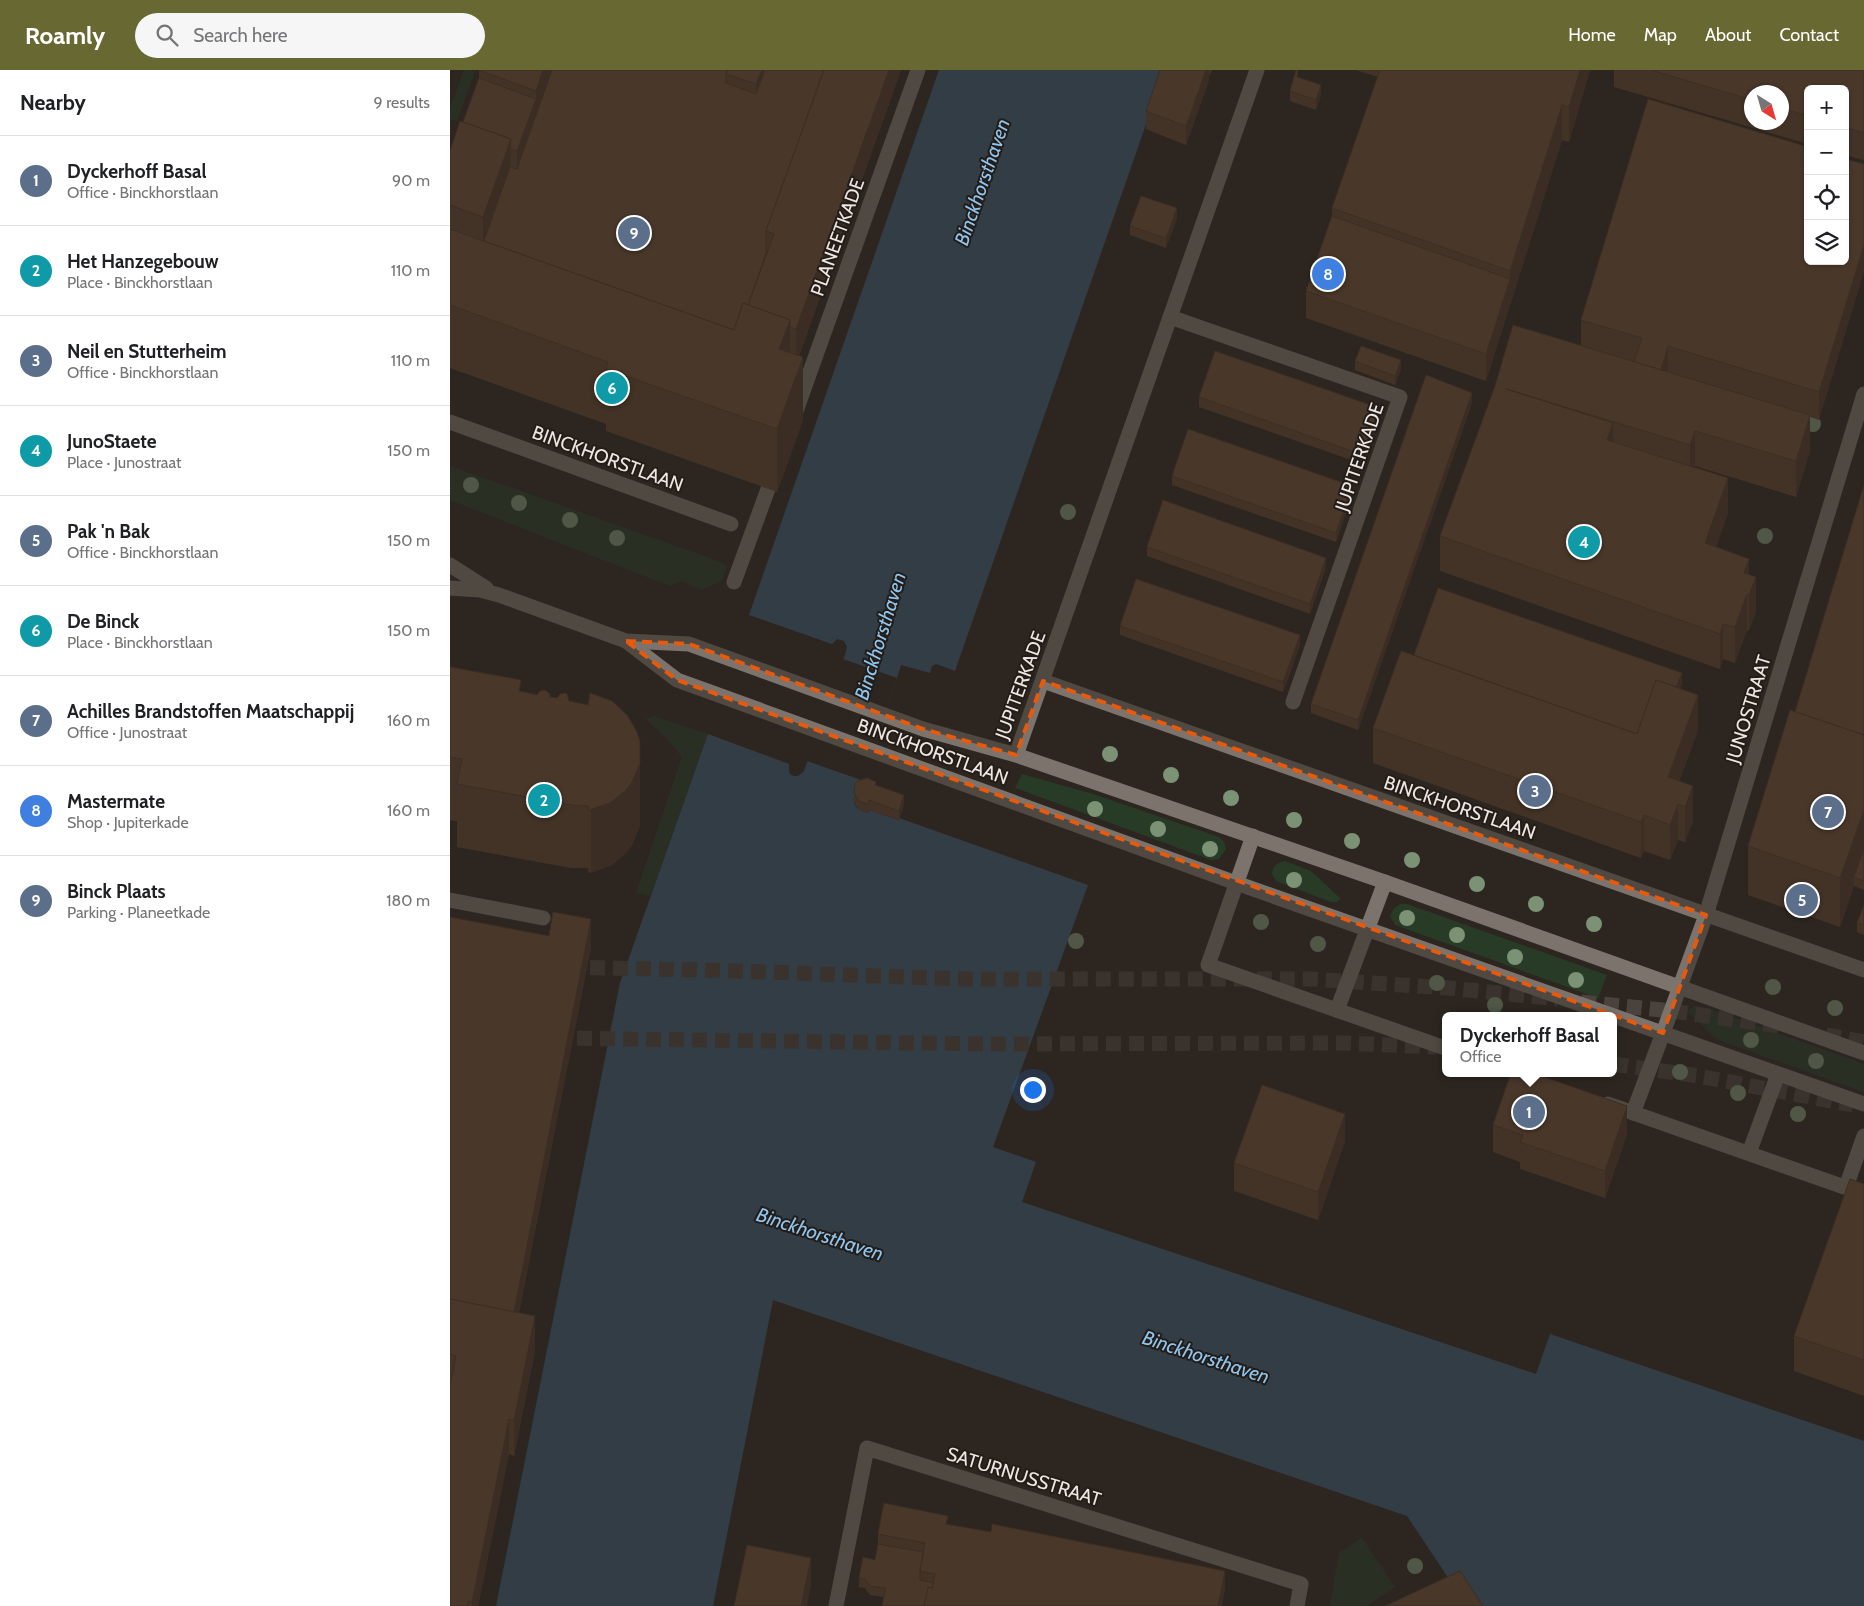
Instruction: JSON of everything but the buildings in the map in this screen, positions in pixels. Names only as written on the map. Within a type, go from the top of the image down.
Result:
[{"type":"street","name":"PLANEETKADE","points":[[794,417],[918,70]]},
{"type":"street","name":"JUPITERKADE","points":[[1016,755],[1257,70]]},
{"type":"street","name":"JUPITERKADE","points":[[1170,317],[1400,398],[1293,702]]},
{"type":"street","name":"JUNOSTRAAT","points":[[1663,1033],[1706,915],[1864,394]]},
{"type":"street","name":"BINCKHORSTLAAN","points":[[450,422],[752,532]]},
{"type":"street","points":[[734,582],[768,489]]},
{"type":"street","name":"BINCKHORSTLAAN","points":[[450,565],[479,585],[499,595]]},
{"type":"street","name":"BINCKHORSTLAAN","points":[[450,588],[480,590],[499,595],[626,640],[689,644],[944,735],[1016,755],[1385,882],[1864,1053]]},
{"type":"street","name":"BINCKHORSTLAAN","points":[[626,640],[677,680],[872,749],[1236,883],[1604,1012]]},
{"type":"street","name":"BINCKHORSTLAAN","points":[[1043,681],[1864,970]]},
{"type":"street","points":[[1252,836],[1208,965],[1442,1047]]},
{"type":"street","points":[[1337,1010],[1385,882]]},
{"type":"street","points":[[450,900],[543,918]]},
{"type":"street","name":"BINCKHORSTLAAN","points":[[1617,1017],[1864,1104]]},
{"type":"street","points":[[1633,1113],[1663,1033]]},
{"type":"street","points":[[1749,1153],[1778,1074]]},
{"type":"street","points":[[1595,1100],[1864,1194]]},
{"type":"street","points":[[1846,1187],[1864,1136]]},
{"type":"street","name":"SATURNUSSTRAAT","points":[[836,1606],[867,1448],[1301,1584],[1297,1606]]},
{"type":"highlighted area","points":[[626,641],[689,644],[923,729],[1016,755],[1043,681],[1706,915],[1663,1033],[677,680]]},
{"type":"green space","points":[[464,70],[475,71],[457,121],[450,119],[450,109]]},
{"type":"green space","points":[[450,466],[718,561],[727,566],[722,580],[702,590],[682,581],[670,586],[450,500]]},
{"type":"green space","points":[[654,716],[708,734],[650,896],[636,893],[682,757],[669,741],[646,719]]},
{"type":"green space","points":[[1022,774],[1093,794],[1219,837],[1224,842],[1226,849],[1219,859],[1211,860],[1015,788]]},
{"type":"green space","points":[[1285,861],[1311,871],[1341,899],[1337,902],[1331,902],[1276,881],[1272,874],[1273,869],[1278,863]]},
{"type":"green space","points":[[1400,904],[1407,904],[1607,975],[1598,998],[1395,925],[1390,916],[1394,908]]},
{"type":"green space","points":[[1695,1006],[1703,1007],[1864,1064],[1864,1092],[1716,1039],[1687,1011]]},
{"type":"green space","points":[[1362,1538],[1395,1587],[1366,1606],[1330,1606],[1339,1553]]},
{"type":"water","name":"Binckhorsthaven","points":[[939,70],[1165,70],[955,671],[936,664],[932,666],[930,673],[901,665],[854,798],[859,810],[868,813],[869,810],[898,820],[899,818],[1088,885],[993,1147],[1036,1162],[1022,1202],[1536,1374],[1550,1334],[1864,1441],[1864,1606],[1467,1606],[1407,1516],[773,1300],[713,1606],[496,1606],[620,983],[708,734],[789,764],[789,773],[793,776],[799,775],[804,771],[845,655],[847,647],[844,641],[837,639],[832,644],[749,615]]},
{"type":"pier","points":[[843,659],[897,678],[861,780],[807,761]]},
{"type":"tunnel","points":[[567,967],[964,979],[1312,979],[1449,988],[1558,999]]},
{"type":"tunnel","points":[[1581,1002],[1672,1011],[1779,1026]]},
{"type":"tunnel","points":[[1826,1035],[1864,1042]]},
{"type":"tunnel","points":[[554,1038],[995,1044],[1343,1043],[1436,1047]]},
{"type":"tunnel","points":[[1617,1065],[1698,1076],[1853,1105]]},
{"type":"place","name":"Binck Plaats","points":[[634,233]]},
{"type":"place","name":"Mastermate","points":[[1328,274]]},
{"type":"place","name":"De Binck","points":[[612,388]]},
{"type":"place","name":"JunoStaete","points":[[1584,542]]},
{"type":"place","name":"Neil en Stutterheim","points":[[1535,791]]},
{"type":"place","name":"Het Hanzegebouw","points":[[544,800]]},
{"type":"place","name":"Achilles Brandstoffen Maatschappij","points":[[1828,812]]},
{"type":"place","name":"Pak 'n Bak","points":[[1802,900]]},
{"type":"place","name":"Dyckerhoff Basal","points":[[1529,1112]]}]
